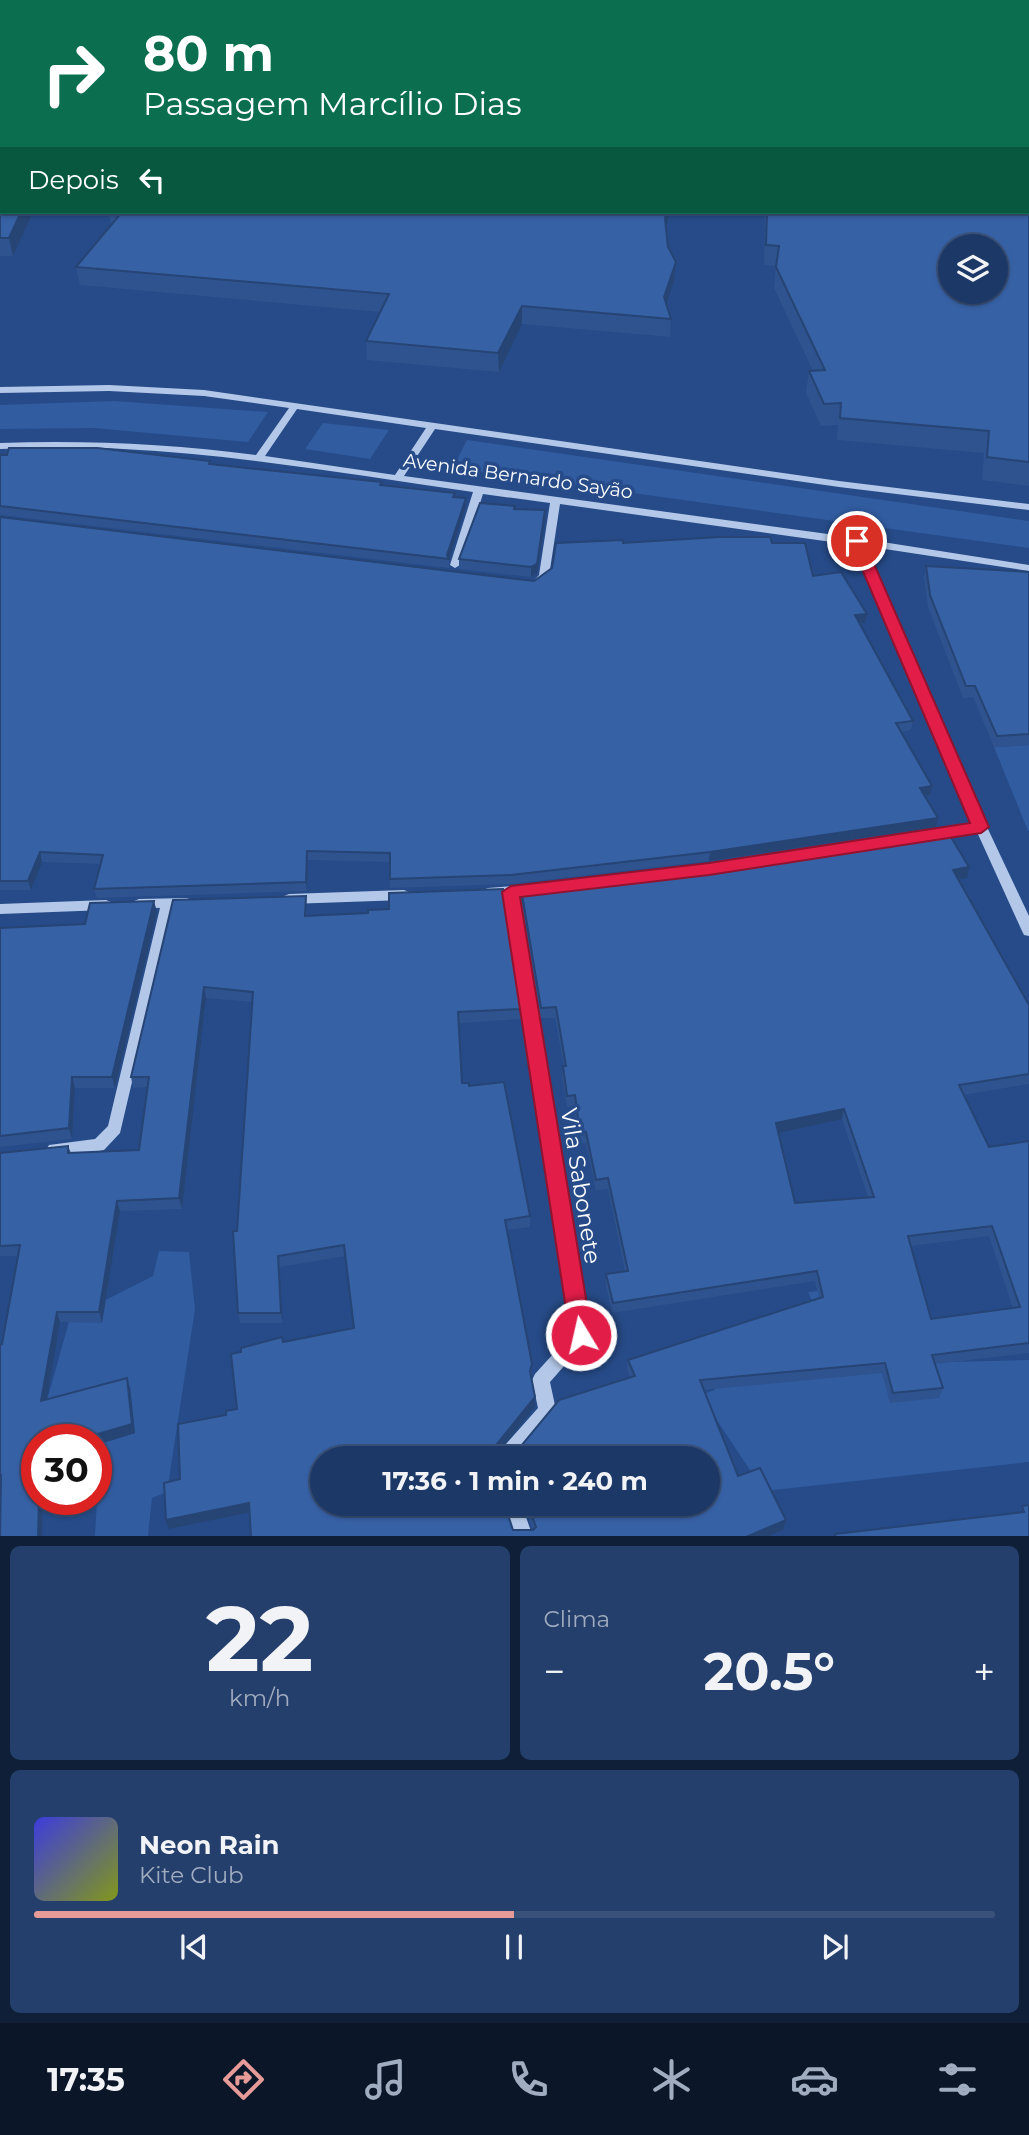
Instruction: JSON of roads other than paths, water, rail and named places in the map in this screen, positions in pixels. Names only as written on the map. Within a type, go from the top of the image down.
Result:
[{"type":"street","name":"Avenida Bernardo Sayão","points":[[0,390],[109,388],[204,393],[431,427],[1029,507]]},
{"type":"street","points":[[259,458],[294,407]]},
{"type":"street","points":[[399,477],[431,427]]},
{"type":"street","name":"Avenida Bernardo Sayão","points":[[0,446],[47,443],[149,445],[259,458],[857,541],[1029,568]]},
{"type":"street","points":[[455,565],[479,490]]},
{"type":"street","points":[[520,582],[537,583],[544,576],[556,499]]},
{"type":"street","points":[[857,541],[1029,931]]},
{"type":"street","points":[[440,572],[467,576]]},
{"type":"street","points":[[913,838],[981,827]]},
{"type":"street","points":[[470,893],[552,887]]},
{"type":"street","name":"Vila Sabonete","points":[[511,892],[581,1335],[541,1380],[547,1410],[516,1446]]},
{"type":"street","points":[[278,900],[415,895]]},
{"type":"street","points":[[0,909],[195,902]]},
{"type":"street","points":[[37,1152],[99,1145],[115,1129],[168,903]]},
{"type":"street","points":[[517,1516],[524,1536]]}]
